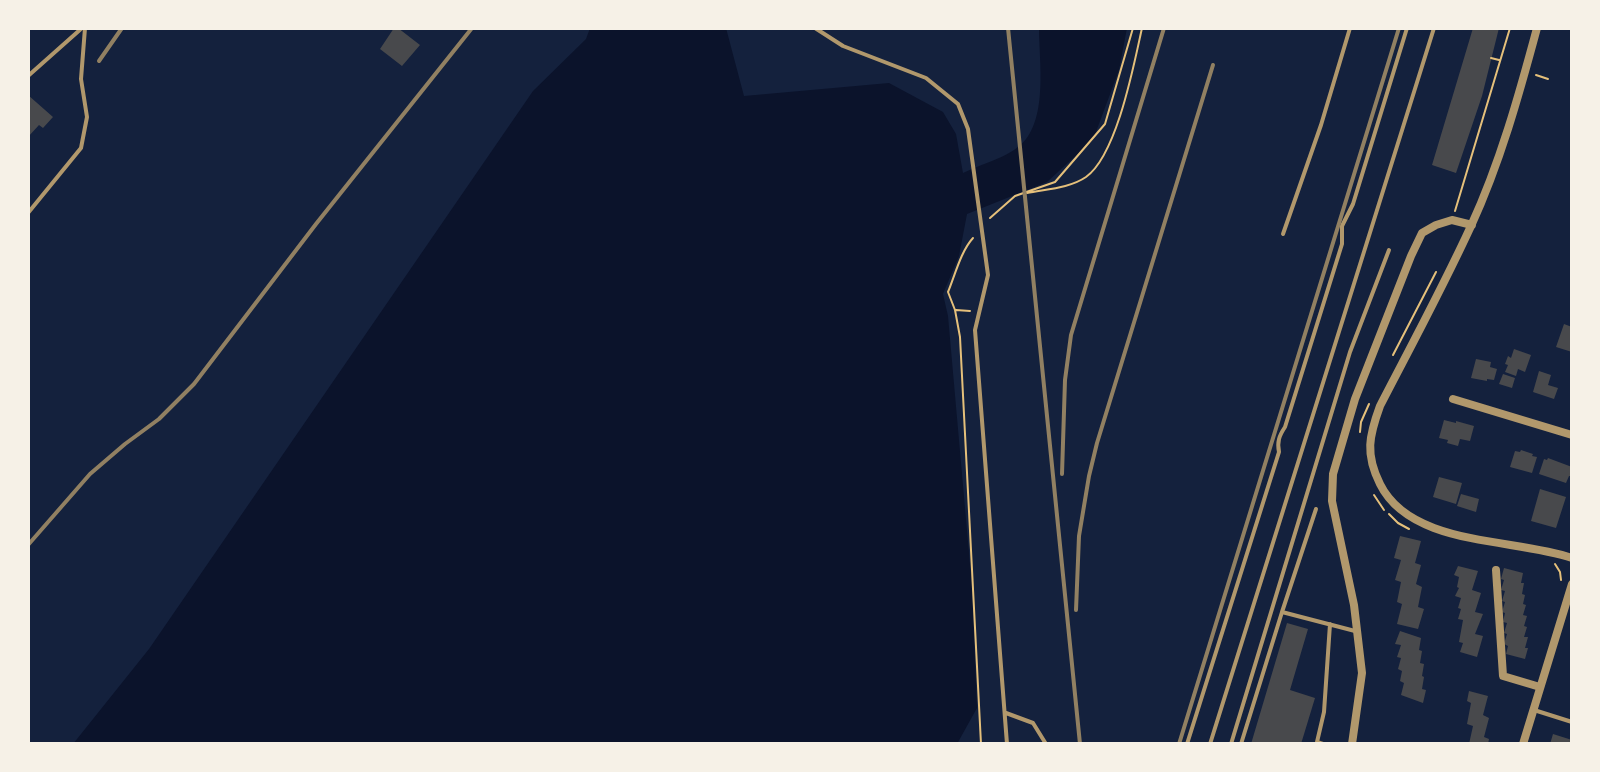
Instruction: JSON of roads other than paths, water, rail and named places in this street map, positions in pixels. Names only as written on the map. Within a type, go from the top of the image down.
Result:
[{"type":"street","points":[[1537,28],[1509,127],[1472,225],[1380,406],[1370,432],[1373,469],[1383,490],[1398,507],[1421,523],[1450,533],[1572,558]]},
{"type":"street","points":[[1352,744],[1362,673],[1354,605],[1332,501],[1333,474],[1355,399],[1422,233],[1452,220],[1472,225]]},
{"type":"street","points":[[1453,399],[1572,435]]},
{"type":"street","points":[[1496,570],[1503,676],[1540,687]]},
{"type":"street","points":[[1523,744],[1571,590]]},
{"type":"lane","points":[[28,76],[84,28]]},
{"type":"lane","points":[[28,213],[81,148],[87,117],[81,79],[84,28]]},
{"type":"lane","points":[[815,28],[843,46],[926,78],[958,104],[968,129],[988,275],[975,330],[1007,744]]},
{"type":"lane","points":[[1283,234],[1321,125],[1350,28]]},
{"type":"lane","points":[[1187,744],[1279,452],[1277,443],[1285,427],[1342,244],[1342,226],[1353,204],[1407,28]]},
{"type":"lane","points":[[1210,744],[1434,28]]},
{"type":"lane","points":[[1231,744],[1350,352],[1389,250]]},
{"type":"lane","points":[[1241,744],[1316,509]]},
{"type":"lane","points":[[1282,612],[1357,631]]},
{"type":"lane","points":[[1319,743],[1330,624]]},
{"type":"lane","points":[[1534,710],[1572,722]]},
{"type":"lane","points":[[1005,713],[1033,723],[1046,744]]},
{"type":"water","points":[[590,28],[726,28],[744,96],[889,83],[943,112],[956,134],[963,173],[1014,150],[1033,127],[1040,94],[1039,28],[1127,28],[1119,70],[1093,140],[1047,182],[967,214],[959,256],[943,294],[948,316],[972,587],[977,708],[957,744],[73,744],[149,649],[533,91],[586,39]]},
{"type":"railway","points":[[99,61],[122,28]]},
{"type":"railway","points":[[28,545],[90,474],[159,419],[194,384],[472,28]]},
{"type":"railway","points":[[1008,28],[1080,744]]},
{"type":"railway","points":[[1062,474],[1065,380],[1071,335],[1164,28]]},
{"type":"railway","points":[[1179,744],[1399,28]]},
{"type":"railway","points":[[1076,610],[1079,536],[1097,443],[1213,65]]}]
